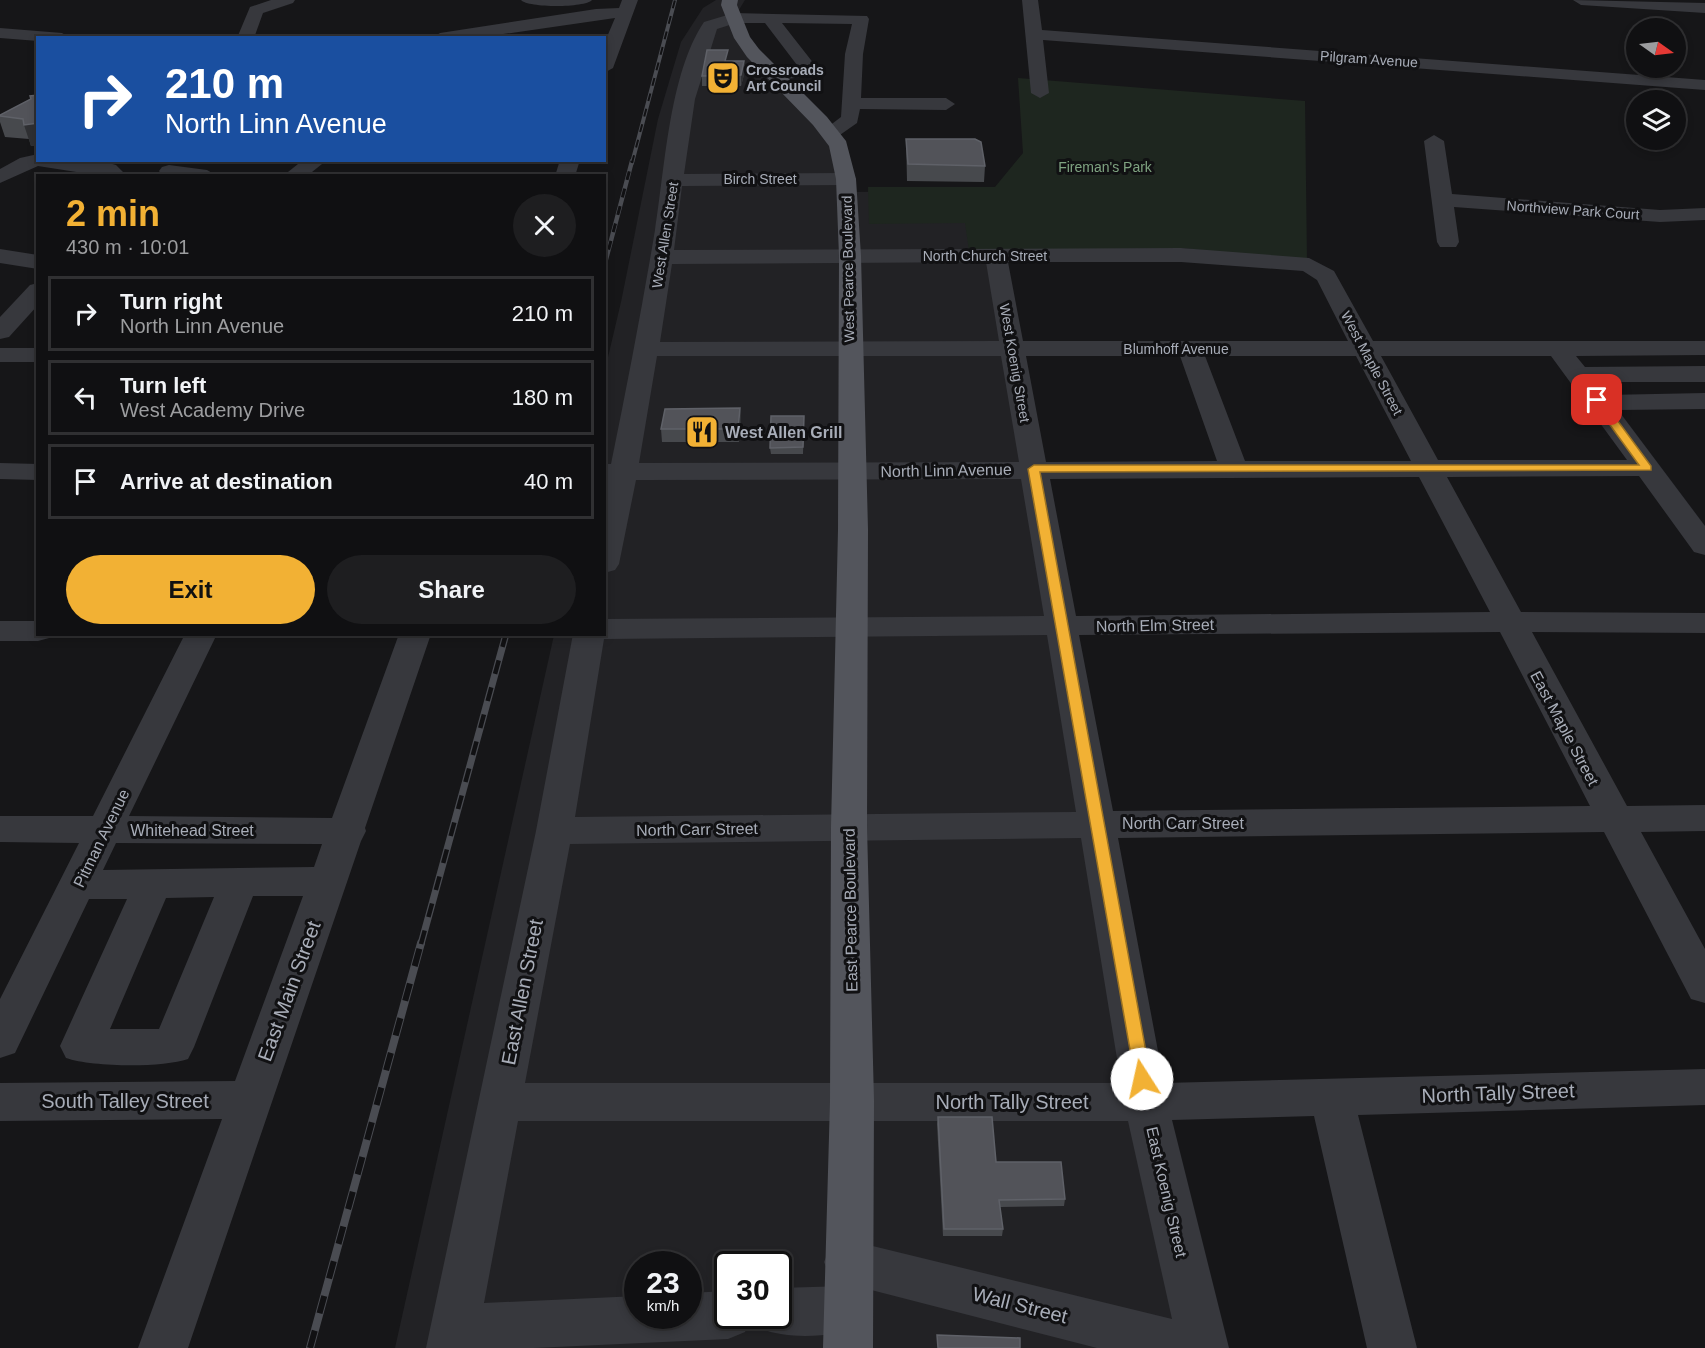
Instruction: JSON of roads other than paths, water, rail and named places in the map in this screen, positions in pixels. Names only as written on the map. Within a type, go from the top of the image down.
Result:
[{"type":"main road","name":"West Pearce Boulevard","points":[[732,9],[753,53],[839,145],[846,179],[850,256],[852,471]]},
{"type":"main road","name":"East Pearce Boulevard","points":[[848,1329],[852,1101],[849,827],[852,471]]},
{"type":"street","points":[[246,36],[256,10],[287,0]]},
{"type":"street","points":[[529,0],[589,0]]},
{"type":"street","points":[[1030,0],[1040,93]]},
{"type":"street","points":[[1581,0],[1705,8]]},
{"type":"street","points":[[453,36],[596,14],[627,6]]},
{"type":"street","points":[[606,63],[627,6]]},
{"type":"street","points":[[732,9],[770,18],[861,19],[851,111],[830,133]]},
{"type":"street","name":"West Allen Street","points":[[615,472],[648,349],[674,180],[676,149],[700,46],[710,26],[732,9]]},
{"type":"street","points":[[770,18],[809,69]]},
{"type":"street","name":"Pilgram Avenue","points":[[1032,34],[1705,85]]},
{"type":"street","points":[[5,35],[36,37]]},
{"type":"street","points":[[773,74],[809,69],[854,69]]},
{"type":"street","points":[[851,111],[946,104]]},
{"type":"street","points":[[1434,141],[1448,242]]},
{"type":"street","points":[[0,177],[27,162],[36,160]]},
{"type":"street","points":[[54,162],[109,169],[112,174]]},
{"type":"street","points":[[164,173],[187,162]]},
{"type":"street","points":[[296,174],[314,162]]},
{"type":"street","name":"Birch Street","points":[[674,180],[846,179]]},
{"type":"street","points":[[0,184],[27,183]]},
{"type":"street","name":"Northview Park Court","points":[[1441,200],[1582,212],[1660,216],[1705,214]]},
{"type":"street","name":"North Church Street","points":[[661,257],[1181,255],[1308,265]]},
{"type":"street","points":[[0,256],[36,262]]},
{"type":"street","name":"West Koenig Street","points":[[996,256],[1034,469]]},
{"type":"street","name":"West Maple Street","points":[[1308,265],[1326,276],[1427,468]]},
{"type":"street","points":[[0,332],[36,292]]},
{"type":"street","points":[[1558,348],[1705,546]]},
{"type":"street","name":"Blumhoff Avenue","points":[[850,361],[1014,361],[1190,349],[1705,348]]},
{"type":"street","points":[[648,349],[850,361]]},
{"type":"street","points":[[1190,349],[1234,469]]},
{"type":"street","points":[[0,355],[36,355]]},
{"type":"street","points":[[1578,375],[1705,374]]},
{"type":"street","points":[[1599,403],[1705,401]]},
{"type":"street","name":"East Maple Street","points":[[1427,468],[1705,987]]},
{"type":"street","name":"North Linn Avenue","points":[[615,472],[1647,468]]},
{"type":"street","name":"East Koenig Street","points":[[1034,469],[1146,1102],[1204,1348]]},
{"type":"street","points":[[0,471],[36,472]]},
{"type":"street","points":[[606,547],[615,472]]},
{"type":"street","name":"North Elm Street","points":[[606,629],[1509,621],[1705,623]]},
{"type":"street","points":[[2,634],[36,631]]},
{"type":"street","name":"Pitman Avenue","points":[[0,1041],[200,636]]},
{"type":"street","name":"East Main Street","points":[[163,1348],[249,1100],[348,831],[414,636]]},
{"type":"street","name":"East Allen Street","points":[[453,1338],[554,831],[589,636]]},
{"type":"street","name":"North Carr Street","points":[[554,831],[1705,818]]},
{"type":"street","name":"Whitehead Street","points":[[0,829],[348,831]]},
{"type":"street","points":[[153,884],[81,1046],[173,1047],[240,881]]},
{"type":"street","points":[[77,885],[330,881]]},
{"type":"street","name":"North Tally Street","points":[[499,1102],[1146,1102],[1705,1087]]},
{"type":"street","points":[[1332,1097],[1392,1348]]},
{"type":"street","name":"South Talley Street","points":[[0,1102],[249,1100]]},
{"type":"street","name":"Wall Street","points":[[848,1262],[1193,1348]]},
{"type":"street","points":[[792,1315],[848,1329]]},
{"type":"street","points":[[453,1338],[714,1316]]},
{"type":"railway","points":[[632,163],[675,0]]},
{"type":"railway","points":[[606,259],[632,161]]},
{"type":"railway","points":[[421,944],[505,636]]},
{"type":"railway","points":[[310,1348],[421,943]]},
{"type":"place","name":"Crossroads Art Council","points":[[723,78]]},
{"type":"place","name":"West Allen Grill","points":[[702,432]]},
{"type":"park label","name":"Fireman's Park","points":[[1105,167]]}]
